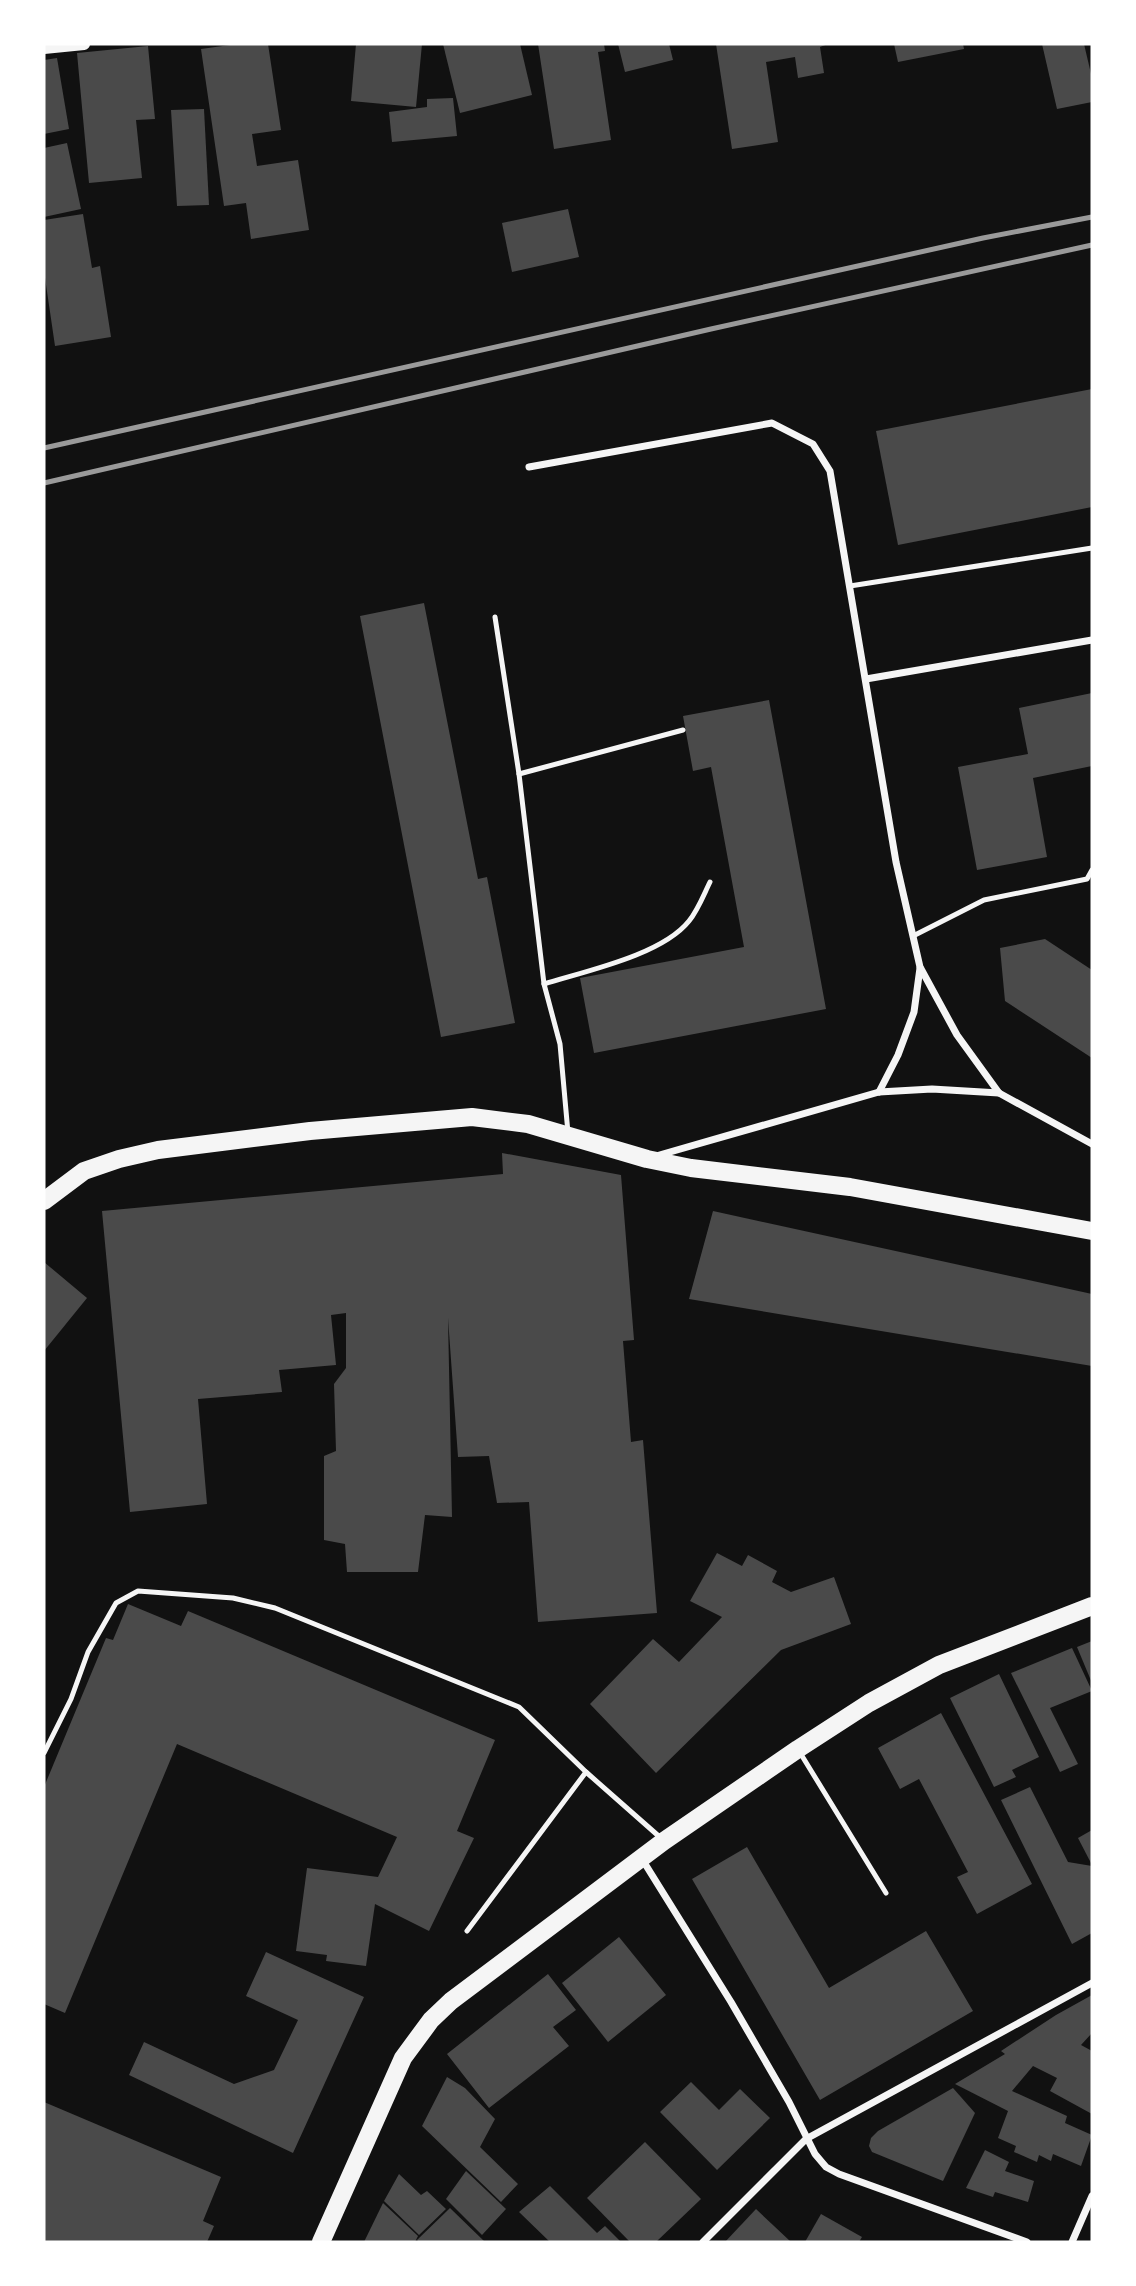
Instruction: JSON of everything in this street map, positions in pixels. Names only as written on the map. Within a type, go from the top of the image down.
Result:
[{"type":"main road","points":[[44,1201],[84,1171],[119,1159],[186,1147],[310,1131],[472,1117],[528,1124],[647,1159],[691,1168],[903,1196],[1092,1231]]},
{"type":"main road","points":[[321,2242],[403,2058],[431,2020],[451,2001],[664,1841],[869,1703],[939,1665],[1092,1606]]},
{"type":"street","points":[[44,48],[83,44]]},
{"type":"street","points":[[529,467],[772,423],[813,444],[830,471],[896,862],[920,967],[957,1035],[999,1093]]},
{"type":"street","points":[[866,678],[1092,640]]},
{"type":"street","points":[[879,1092],[898,1055],[914,1012],[920,967]]},
{"type":"street","points":[[647,1159],[879,1092],[932,1089],[999,1093],[1092,1144]]},
{"type":"street","points":[[642,1858],[731,2002],[789,2102],[806,2139],[827,2167],[839,2175],[1027,2242]]},
{"type":"street","points":[[704,2242],[806,2139],[1092,1983]]},
{"type":"street","points":[[1072,2242],[1092,2196]]},
{"type":"lane","points":[[850,586],[1092,548]]},
{"type":"lane","points":[[495,617],[519,774],[544,984],[560,1044],[568,1135]]},
{"type":"lane","points":[[519,774],[683,730]]},
{"type":"lane","points":[[913,936],[984,900],[1087,879],[1092,870]]},
{"type":"lane","points":[[544,984],[618,962],[662,943],[689,921],[710,882]]},
{"type":"lane","points":[[44,1753],[71,1699],[88,1652],[116,1603],[138,1591],[233,1598],[275,1608],[519,1707],[586,1772],[664,1841]]},
{"type":"lane","points":[[798,1749],[886,1893]]},
{"type":"lane","points":[[467,1931],[586,1772]]},
{"type":"building","points":[[237,44],[268,44],[281,130],[252,134],[257,166],[298,160],[309,230],[251,239],[246,203],[224,206],[201,49]]},
{"type":"building","points":[[356,44],[422,44],[416,107],[351,101]]},
{"type":"building","points":[[443,44],[520,44],[532,95],[460,113]]},
{"type":"building","points":[[538,44],[604,44],[605,51],[598,52],[611,140],[554,149]]},
{"type":"building","points":[[618,44],[669,44],[673,60],[625,72]]},
{"type":"building","points":[[716,44],[828,44],[820,47],[824,73],[798,78],[795,57],[766,62],[778,142],[732,149]]},
{"type":"building","points":[[894,44],[963,44],[964,49],[898,62]]},
{"type":"building","points":[[1042,44],[1084,44],[1092,78],[1092,102],[1057,109]]},
{"type":"building","points":[[148,46],[155,119],[136,120],[142,178],[89,183],[77,53]]},
{"type":"building","points":[[57,58],[69,129],[44,134],[44,60]]},
{"type":"building","points":[[453,98],[457,136],[392,142],[389,112],[427,107],[427,99]]},
{"type":"building","points":[[204,109],[209,205],[177,206],[171,110]]},
{"type":"building","points":[[67,143],[81,209],[44,217],[44,148]]},
{"type":"building","points":[[568,209],[579,257],[512,272],[502,223]]},
{"type":"building","points":[[83,214],[92,268],[100,266],[111,337],[55,346],[44,271],[44,220]]},
{"type":"building","points":[[1092,389],[1092,507],[898,545],[876,431]]},
{"type":"building","points":[[424,603],[478,879],[487,877],[515,1023],[441,1037],[360,616]]},
{"type":"building","points":[[1092,693],[1092,766],[1033,778],[1047,857],[977,870],[958,767],[1028,754],[1019,708]]},
{"type":"building","points":[[769,700],[826,1009],[594,1053],[580,978],[744,947],[711,767],[693,771],[683,716]]},
{"type":"building","points":[[1045,939],[1092,970],[1092,1058],[1005,1001],[1000,948]]},
{"type":"building","points":[[502,1153],[621,1175],[634,1340],[623,1341],[631,1442],[643,1440],[657,1613],[538,1622],[529,1502],[497,1503],[489,1456],[458,1457],[448,1318],[452,1517],[425,1515],[418,1572],[347,1572],[345,1544],[324,1540],[324,1456],[336,1451],[334,1384],[346,1368],[346,1313],[331,1315],[336,1365],[279,1370],[282,1392],[198,1399],[207,1504],[130,1512],[102,1211],[503,1174]]},
{"type":"building","points":[[713,1211],[1092,1294],[1092,1366],[689,1299]]},
{"type":"building","points":[[44,1262],[87,1298],[44,1351]]},
{"type":"building","points":[[717,1553],[742,1566],[748,1555],[777,1571],[772,1582],[791,1592],[834,1577],[851,1624],[781,1650],[656,1773],[590,1704],[653,1639],[679,1662],[722,1617],[690,1601]]},
{"type":"building","points":[[128,1604],[181,1626],[188,1611],[495,1740],[457,1831],[474,1838],[429,1931],[375,1904],[366,1966],[326,1961],[327,1955],[296,1951],[307,1868],[378,1877],[397,1837],[177,1744],[65,2013],[44,2004],[44,1787],[106,1638],[113,1640]]},
{"type":"building","points":[[1092,1641],[1092,1683],[1077,1647]]},
{"type":"building","points":[[1072,1648],[1092,1691],[1050,1708],[1078,1764],[1060,1772],[1011,1673]]},
{"type":"building","points":[[999,1674],[1039,1757],[1012,1770],[1016,1777],[994,1787],[950,1698]]},
{"type":"building","points":[[941,1713],[1032,1884],[977,1914],[957,1877],[968,1872],[919,1779],[900,1789],[878,1748]]},
{"type":"building","points":[[1030,1787],[1068,1862],[1092,1866],[1092,1933],[1072,1944],[1001,1800]]},
{"type":"building","points":[[1092,1830],[1092,1865],[1078,1838]]},
{"type":"building","points":[[747,1847],[829,1988],[926,1931],[973,2011],[820,2100],[692,1879]]},
{"type":"building","points":[[619,1937],[666,1995],[608,2042],[562,1983]]},
{"type":"building","points":[[266,1952],[364,1997],[293,2153],[129,2075],[144,2042],[234,2084],[274,2070],[298,2020],[246,1996]]},
{"type":"building","points":[[548,1974],[576,2010],[553,2027],[569,2046],[489,2108],[447,2054]]},
{"type":"building","points":[[1092,1995],[1092,2033],[1081,2045],[1092,2051],[1092,2114],[1050,2091],[1057,2078],[1033,2066],[1012,2091],[1067,2116],[1065,2123],[1092,2135],[1081,2166],[1053,2154],[1051,2161],[1039,2155],[1037,2162],[1014,2152],[1016,2146],[998,2138],[1008,2111],[955,2084],[1005,2054],[1001,2051],[1056,2015]]},
{"type":"building","points":[[447,2077],[465,2088],[495,2119],[480,2147],[518,2184],[501,2202],[422,2126]]},
{"type":"building","points":[[691,2082],[719,2110],[740,2089],[770,2118],[717,2170],[660,2112]]},
{"type":"building","points":[[953,2088],[975,2113],[943,2181],[872,2152],[869,2146],[871,2138],[878,2131]]},
{"type":"building","points":[[44,2102],[221,2177],[203,2221],[214,2226],[207,2242],[44,2242]]},
{"type":"building","points":[[645,2142],[701,2199],[656,2242],[630,2242],[587,2198]]},
{"type":"building","points":[[985,2150],[1009,2162],[1005,2171],[1034,2181],[1028,2202],[995,2192],[993,2197],[966,2188]]},
{"type":"building","points":[[466,2171],[506,2209],[482,2235],[446,2199]]},
{"type":"building","points":[[399,2174],[421,2195],[427,2191],[446,2209],[419,2235],[384,2201]]},
{"type":"building","points":[[550,2186],[597,2233],[605,2226],[621,2242],[550,2242],[519,2212]]},
{"type":"building","points":[[383,2203],[418,2236],[415,2242],[364,2242]]},
{"type":"building","points":[[450,2208],[485,2242],[419,2242],[417,2240]]},
{"type":"building","points":[[756,2209],[791,2242],[725,2242]]},
{"type":"building","points":[[821,2214],[862,2237],[859,2242],[805,2242]]},
{"type":"railway","points":[[44,448],[983,238],[1092,217]]},
{"type":"railway","points":[[44,483],[711,329],[1092,245]]}]
